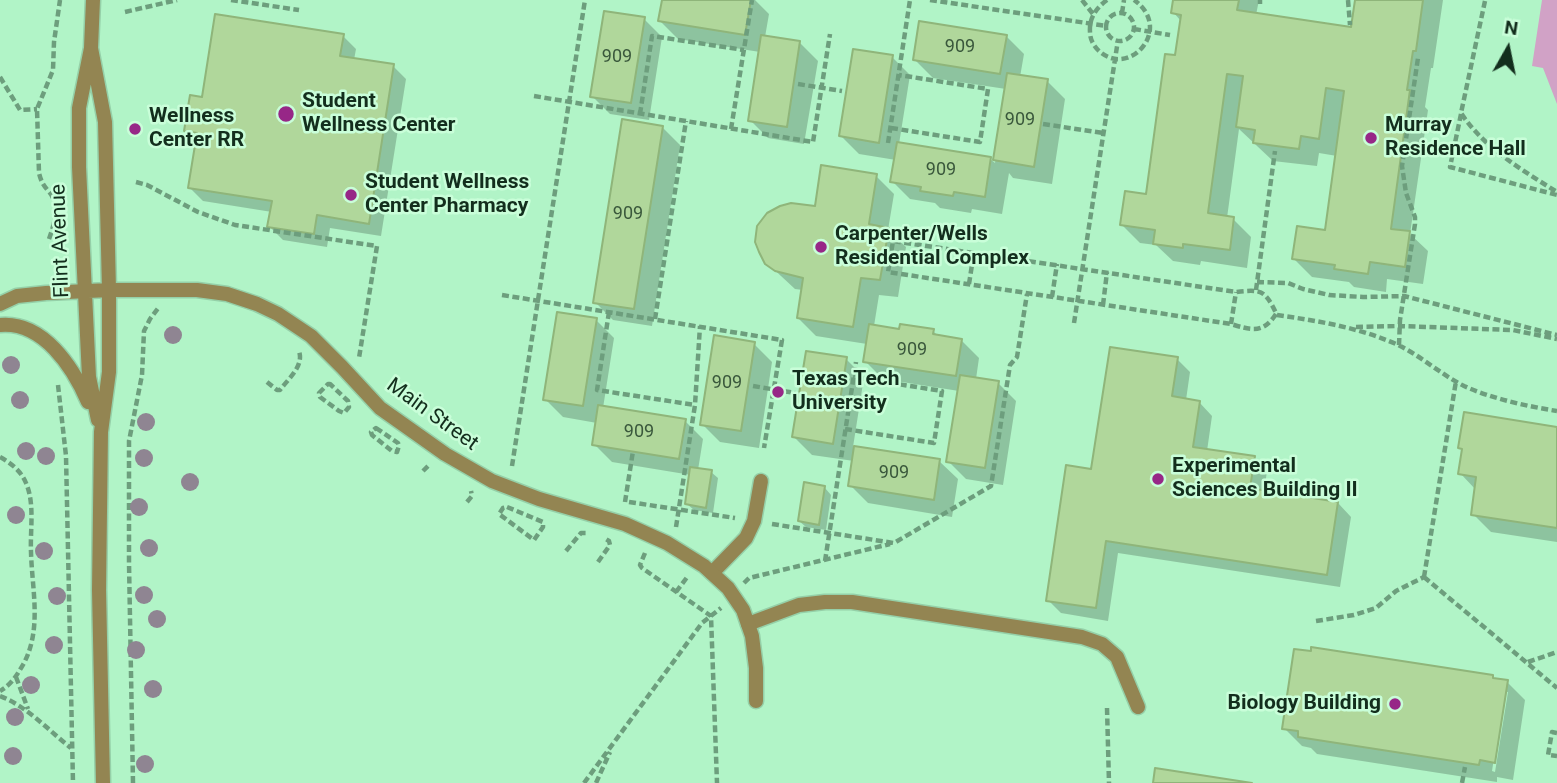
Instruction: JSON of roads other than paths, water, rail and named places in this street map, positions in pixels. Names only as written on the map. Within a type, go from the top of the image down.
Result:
[{"type":"street","name":"Flint Avenue","points":[[93,0],[91,48],[79,108],[89,377],[101,432]]},
{"type":"street","name":"Flint Avenue","points":[[91,48],[104,122],[109,290],[109,372],[101,432],[99,590],[103,783]]},
{"type":"street","name":"Main Street","points":[[0,304],[17,296],[46,293],[197,290],[228,294],[278,314],[311,336],[380,408],[445,454],[492,481],[539,499],[625,524],[667,543],[712,573],[743,610],[748,624],[752,636],[756,701]]},
{"type":"street","points":[[0,325],[24,328],[57,351],[78,380],[101,432]]},
{"type":"street","points":[[712,573],[746,538],[754,522],[761,481]]},
{"type":"street","points":[[748,624],[799,605],[852,602],[1082,637],[1102,644],[1117,657],[1138,707]]},
{"type":"place","name":"Student Wellness Center","points":[[286,114]]},
{"type":"place","name":"Wellness Center RR","points":[[135,129]]},
{"type":"place","name":"Murray Residence Hall","points":[[1371,138]]},
{"type":"place","name":"Student Wellness Center Pharmacy","points":[[351,195]]},
{"type":"place","name":"Carpenter/Wells Residential Complex","points":[[821,247]]},
{"type":"place","name":"Texas Tech University","points":[[778,392]]},
{"type":"place","name":"Experimental Sciences Building II","points":[[1158,479]]},
{"type":"place","name":"Biology Building","points":[[1395,704]]}]
